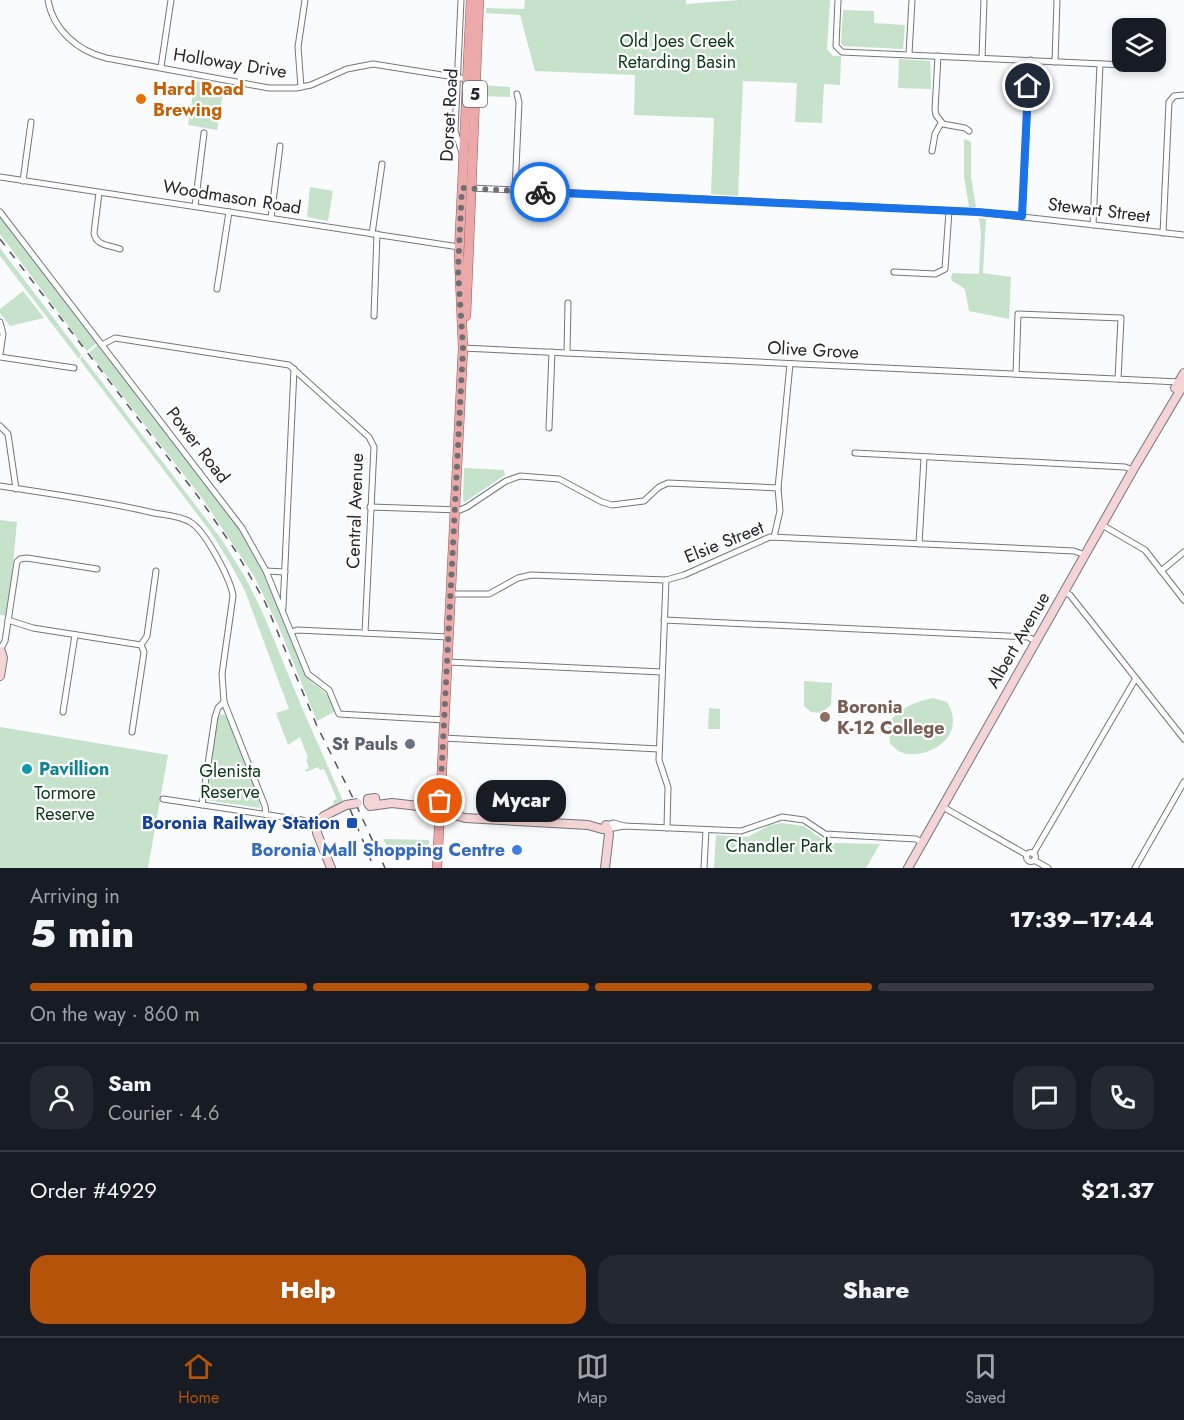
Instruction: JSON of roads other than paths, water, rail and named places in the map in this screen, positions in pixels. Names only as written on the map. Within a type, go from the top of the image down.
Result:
[{"type":"main road","name":"Dorset Road","points":[[466,188],[462,79],[471,0]]},
{"type":"main road","name":"Dorset Road","points":[[438,868],[463,344],[459,286],[479,0]]},
{"type":"main road","name":"Albert Avenue","points":[[908,868],[1182,385],[1184,373]]},
{"type":"main road","points":[[0,676],[3,658],[1,650]]},
{"type":"main road","points":[[331,868],[316,825],[324,816],[346,805],[372,801],[427,807],[450,815],[481,819],[605,828],[606,868]]},
{"type":"street","name":"Holloway Drive","points":[[48,0],[58,25],[68,38],[98,56],[269,88],[301,87],[319,82],[347,69],[373,64],[462,79]]},
{"type":"street","points":[[161,67],[171,0]]},
{"type":"street","points":[[301,87],[298,47],[305,0]]},
{"type":"street","points":[[461,0],[462,79]]},
{"type":"street","points":[[838,0],[836,46],[842,52],[1112,65]]},
{"type":"street","points":[[909,54],[912,0]]},
{"type":"street","points":[[982,58],[984,0]]},
{"type":"street","points":[[1055,62],[1057,0]]},
{"type":"street","points":[[938,56],[935,110],[941,123]]},
{"type":"street","points":[[1022,216],[1030,60]]},
{"type":"street","points":[[1093,225],[1100,64]]},
{"type":"street","points":[[515,190],[518,94]]},
{"type":"street","points":[[1163,233],[1169,102],[1174,96],[1184,95]]},
{"type":"street","points":[[23,180],[31,122]]},
{"type":"street","points":[[941,123],[969,131]]},
{"type":"street","points":[[932,151],[935,134],[941,123]]},
{"type":"street","points":[[195,206],[204,132]]},
{"type":"street","points":[[271,218],[280,146]]},
{"type":"street","points":[[374,316],[375,234],[382,164]]},
{"type":"street","name":"Woodmason Road","points":[[0,177],[463,247]]},
{"type":"street","name":"Stewart Street","points":[[466,188],[949,211],[1022,216],[1184,235]]},
{"type":"street","points":[[99,193],[95,239],[99,243],[120,249]]},
{"type":"street","points":[[894,272],[935,273],[945,269],[949,211]]},
{"type":"street","name":"Power Road","points":[[0,212],[242,528],[266,571],[308,674],[329,690],[339,714],[445,720]]},
{"type":"street","points":[[217,289],[228,212]]},
{"type":"street","points":[[567,353],[568,303]]},
{"type":"street","points":[[1016,374],[1018,314],[1121,318],[1118,379]]},
{"type":"street","points":[[0,322],[3,334],[0,356],[74,369]]},
{"type":"street","name":"Central Avenue","points":[[102,345],[115,338],[289,365],[373,441],[365,633]]},
{"type":"street","name":"Olive Grove","points":[[463,344],[567,353],[1162,381],[1182,385]]},
{"type":"street","points":[[549,428],[552,352]]},
{"type":"street","points":[[66,359],[66,367]]},
{"type":"street","points":[[774,537],[780,511],[778,488],[790,364]]},
{"type":"street","points":[[283,612],[294,369]]},
{"type":"street","points":[[0,426],[8,434],[16,489]]},
{"type":"street","points":[[855,453],[1125,467],[1133,470]]},
{"type":"street","points":[[919,544],[924,458]]},
{"type":"street","points":[[370,507],[455,510],[467,507],[506,481],[520,476],[559,479],[612,505],[644,501],[659,487],[668,483],[778,488]]},
{"type":"street","points":[[0,486],[118,504],[191,522],[217,557],[232,586],[232,604],[222,674],[224,702],[266,815]]},
{"type":"street","points":[[1102,525],[1145,550],[1184,600]]},
{"type":"street","name":"Elsie Street","points":[[451,594],[489,594],[518,578],[531,575],[666,580],[684,575],[764,539],[774,537],[1074,551],[1085,555]]},
{"type":"street","points":[[1161,571],[1184,552]]},
{"type":"street","points":[[1,650],[5,641],[17,562],[20,559],[27,558],[97,569]]},
{"type":"street","points":[[141,645],[147,636],[156,571]]},
{"type":"street","points":[[266,571],[285,572]]},
{"type":"street","points":[[666,580],[659,766],[668,787],[667,828]]},
{"type":"street","points":[[1065,592],[1070,595],[1183,736]]},
{"type":"street","points":[[664,620],[1028,637],[1036,641]]},
{"type":"street","points":[[8,623],[141,645]]},
{"type":"street","points":[[291,632],[297,630],[449,637]]},
{"type":"street","points":[[63,712],[75,634]]},
{"type":"street","points":[[132,732],[144,652],[141,645]]},
{"type":"street","points":[[448,662],[662,672]]},
{"type":"street","points":[[1025,868],[1136,678]]},
{"type":"street","points":[[202,805],[215,717],[218,708],[224,702]]},
{"type":"street","points":[[443,738],[659,749]]},
{"type":"street","points":[[1135,868],[1184,782]]},
{"type":"street","points":[[163,799],[306,821],[316,825]]},
{"type":"street","points":[[943,807],[1048,868]]},
{"type":"street","points":[[605,828],[618,823],[624,826],[706,831],[748,830],[782,816],[804,820],[825,834],[916,839],[923,843]]},
{"type":"street","points":[[704,868],[706,831]]},
{"type":"railway","points":[[0,239],[200,499],[235,550],[265,602],[317,726],[385,868]]},
{"type":"railway","points":[[350,809],[374,868]]},
{"type":"place","name":"Hard Road Brewing","points":[[141,99]]},
{"type":"place","name":"Boronia K-12 College","points":[[825,717]]},
{"type":"place","name":"St Pauls","points":[[410,744]]},
{"type":"place","name":"Pavillion","points":[[27,769]]},
{"type":"place","name":"Mycar","points":[[440,801]]},
{"type":"place","name":"Boronia Railway Station","points":[[352,823]]},
{"type":"place","name":"Boronia Mall Shopping Centre","points":[[517,850]]},
{"type":"park label","name":"Old Joes Creek Retarding Basin","points":[[677,51]]},
{"type":"park label","name":"Glenista Reserve","points":[[230,781]]},
{"type":"park label","name":"Tormore Reserve","points":[[65,803]]},
{"type":"park label","name":"Chandler Park","points":[[779,846]]}]
